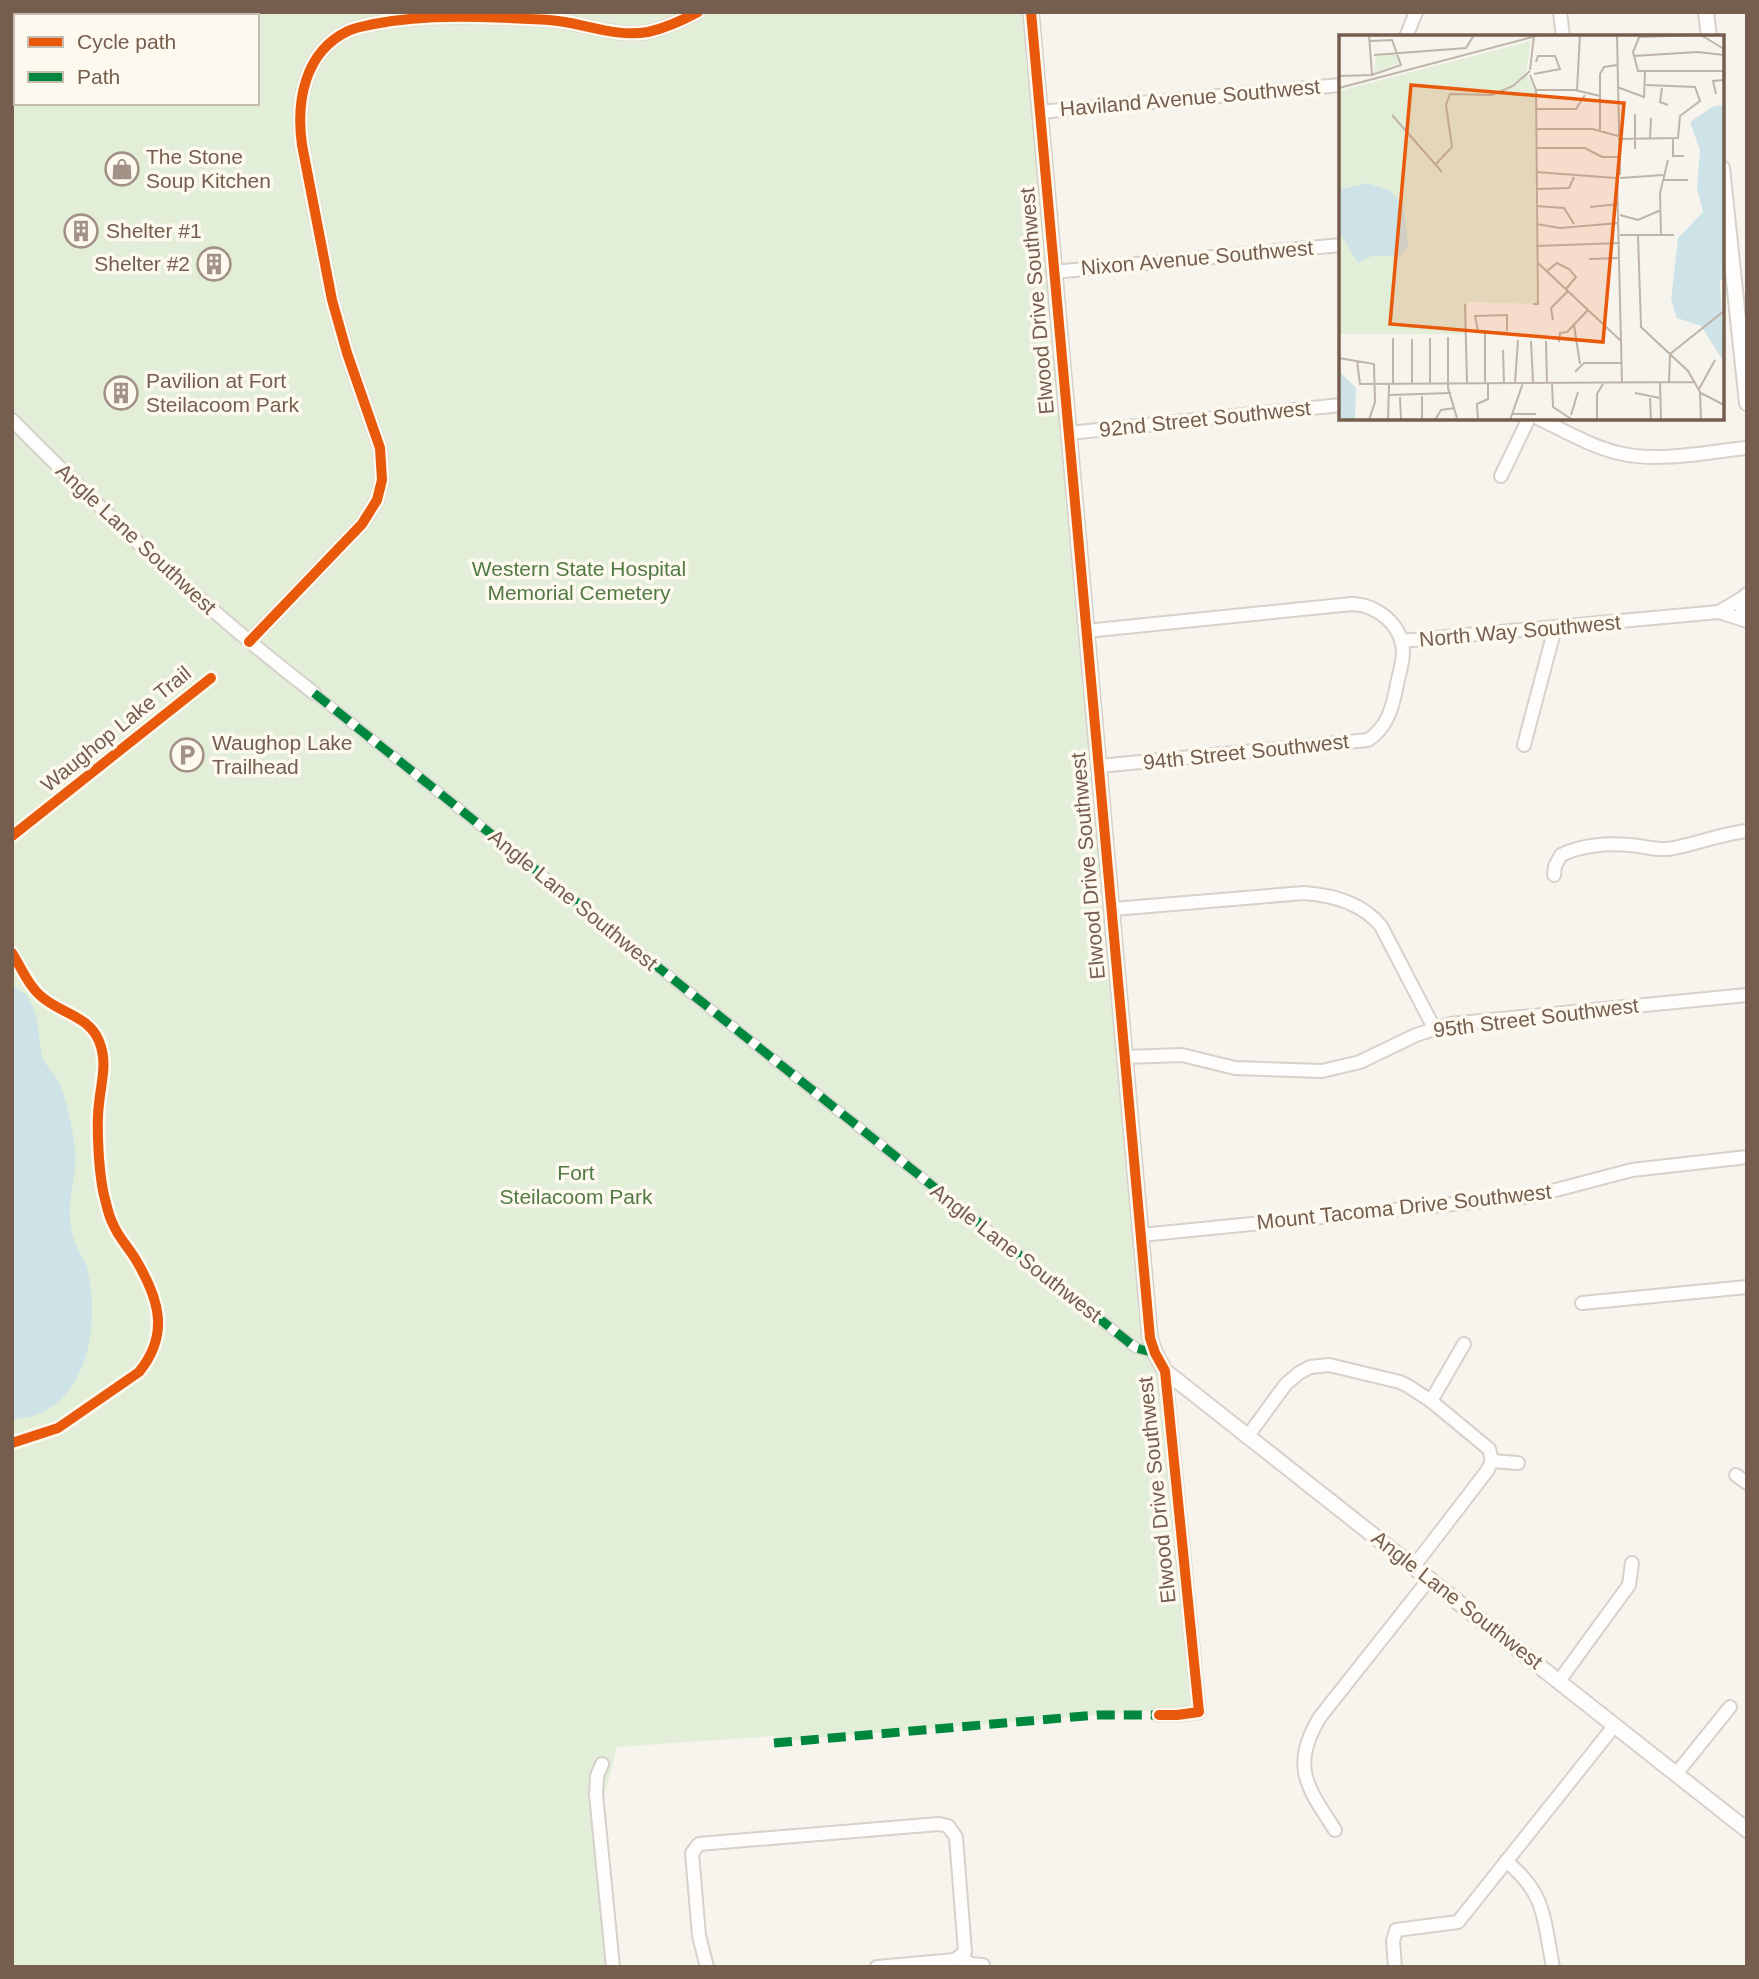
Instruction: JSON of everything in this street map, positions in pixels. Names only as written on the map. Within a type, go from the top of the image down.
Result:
[{"type":"street","points":[[249,642],[362,524],[376,500],[382,480],[380,448],[332,300],[299,126],[305,77],[316,60],[331,42],[346,32],[401,19],[456,17],[550,20],[631,33],[658,29],[698,12]]},
{"type":"street","name":"Elwood Drive Southwest","points":[[1031,12],[1150,1338],[1165,1371],[1199,1712],[1160,1715]]},
{"type":"street","points":[[1407,35],[1416,12]]},
{"type":"street","points":[[1560,12],[1563,35]]},
{"type":"street","points":[[1706,12],[1709,35]]},
{"type":"street","name":"Haviland Avenue Southwest","points":[[1039,112],[1339,85]]},
{"type":"street","points":[[1724,204],[1728,277],[1741,297],[1747,403]]},
{"type":"street","name":"Nixon Avenue Southwest","points":[[1053,272],[1339,245]]},
{"type":"street","name":"92nd Street Southwest","points":[[1069,433],[1339,405]]},
{"type":"street","name":"Angle Lane Southwest","points":[[12,420],[140,545],[249,642],[1136,1348],[1155,1353]]},
{"type":"street","points":[[1502,476],[1528,420]]},
{"type":"street","points":[[1542,420],[1600,447],[1631,456],[1662,457],[1747,448]]},
{"type":"street","points":[[1746,596],[1743,610],[1747,619]]},
{"type":"street","name":"North Way Southwest","points":[[1719,612],[1746,596]]},
{"type":"street","name":"North Way Southwest","points":[[1086,631],[1352,604],[1373,608],[1384,615],[1401,641],[1719,612],[1747,619]]},
{"type":"street","points":[[1524,745],[1555,628]]},
{"type":"street","name":"94th Street Southwest","points":[[1099,766],[1368,740],[1381,728],[1392,709],[1402,663],[1401,641]]},
{"type":"street","points":[[1553,875],[1561,855],[1592,846],[1614,844],[1670,848],[1713,836],[1747,831]]},
{"type":"street","points":[[1113,909],[1304,893],[1321,894],[1345,902],[1369,912],[1381,926],[1434,1028]]},
{"type":"street","name":"95th Street Southwest","points":[[1124,1056],[1182,1055],[1245,1069],[1322,1071],[1360,1062],[1434,1028],[1450,1024],[1747,995]]},
{"type":"street","name":"Mount Tacoma Drive Southwest","points":[[1141,1235],[1534,1196],[1632,1170],[1747,1157]]},
{"type":"street","points":[[1582,1303],[1747,1287]]},
{"type":"street","points":[[1431,1401],[1464,1344]]},
{"type":"street","points":[[1247,1437],[1286,1384],[1299,1373],[1322,1364],[1400,1382],[1431,1401],[1489,1449],[1492,1461],[1414,1566]]},
{"type":"street","name":"Angle Lane Southwest","points":[[1165,1371],[1747,1830]]},
{"type":"street","points":[[1492,1461],[1518,1463]]},
{"type":"street","points":[[1559,1681],[1629,1585],[1632,1563]]},
{"type":"street","points":[[1335,1830],[1310,1791],[1305,1775],[1304,1757],[1310,1734],[1320,1717],[1430,1578]]},
{"type":"street","points":[[1676,1774],[1730,1707]]},
{"type":"street","points":[[1395,1967],[1393,1941],[1398,1928],[1458,1922],[1615,1725]]},
{"type":"street","points":[[602,1763],[597,1776],[596,1794],[613,1967]]},
{"type":"street","points":[[707,1967],[699,1936],[692,1853],[699,1844],[939,1824],[948,1826],[956,1837],[966,1948],[955,1960],[877,1967]]},
{"type":"street","points":[[1506,1861],[1522,1874],[1539,1898],[1553,1967]]},
{"type":"street","points":[[959,1957],[971,1964],[984,1965]]},
{"type":"green space","name":"Fort Steilacoom Park","points":[[12,12],[1022,12],[1195,1707],[780,1741],[774,1736],[617,1747],[599,1816],[613,1967],[12,1967]]},
{"type":"shaded area","points":[[12,984],[30,1001],[43,1059],[59,1082],[67,1107],[76,1158],[70,1222],[72,1234],[86,1265],[92,1310],[86,1354],[79,1374],[67,1392],[52,1406],[33,1416],[12,1419]]},
{"type":"marked path","points":[[314,693],[1136,1348],[1155,1353]]},
{"type":"marked path","points":[[774,1743],[1097,1715],[1159,1715]]},
{"type":"cycle path","points":[[249,642],[362,524],[377,500],[382,480],[380,448],[332,300],[302,145],[302,96],[306,80],[321,52],[333,40],[351,30],[417,18],[549,20],[635,33],[661,28],[698,12]]},
{"type":"cycle path","points":[[1031,12],[1150,1338],[1165,1371],[1199,1712],[1159,1715]]},
{"type":"cycle path","name":"Waughop Lake Trail","points":[[12,836],[211,678]]},
{"type":"cycle path","points":[[12,953],[37,993],[81,1020],[99,1041],[103,1065],[98,1125],[103,1190],[112,1221],[151,1289],[158,1316],[155,1344],[139,1372],[58,1428],[12,1443]]},
{"type":"place","name":"The Stone Soup Kitchen","points":[[122,169]]},
{"type":"place","name":"Shelter #1","points":[[81,231]]},
{"type":"place","name":"Shelter #2","points":[[214,264]]},
{"type":"place","name":"Pavilion at Fort Steilacoom Park","points":[[121,393]]},
{"type":"place","name":"Waughop Lake Trailhead","points":[[187,755]]},
{"type":"park label","name":"Western State Hospital Memorial Cemetery","points":[[579,581]]}]
